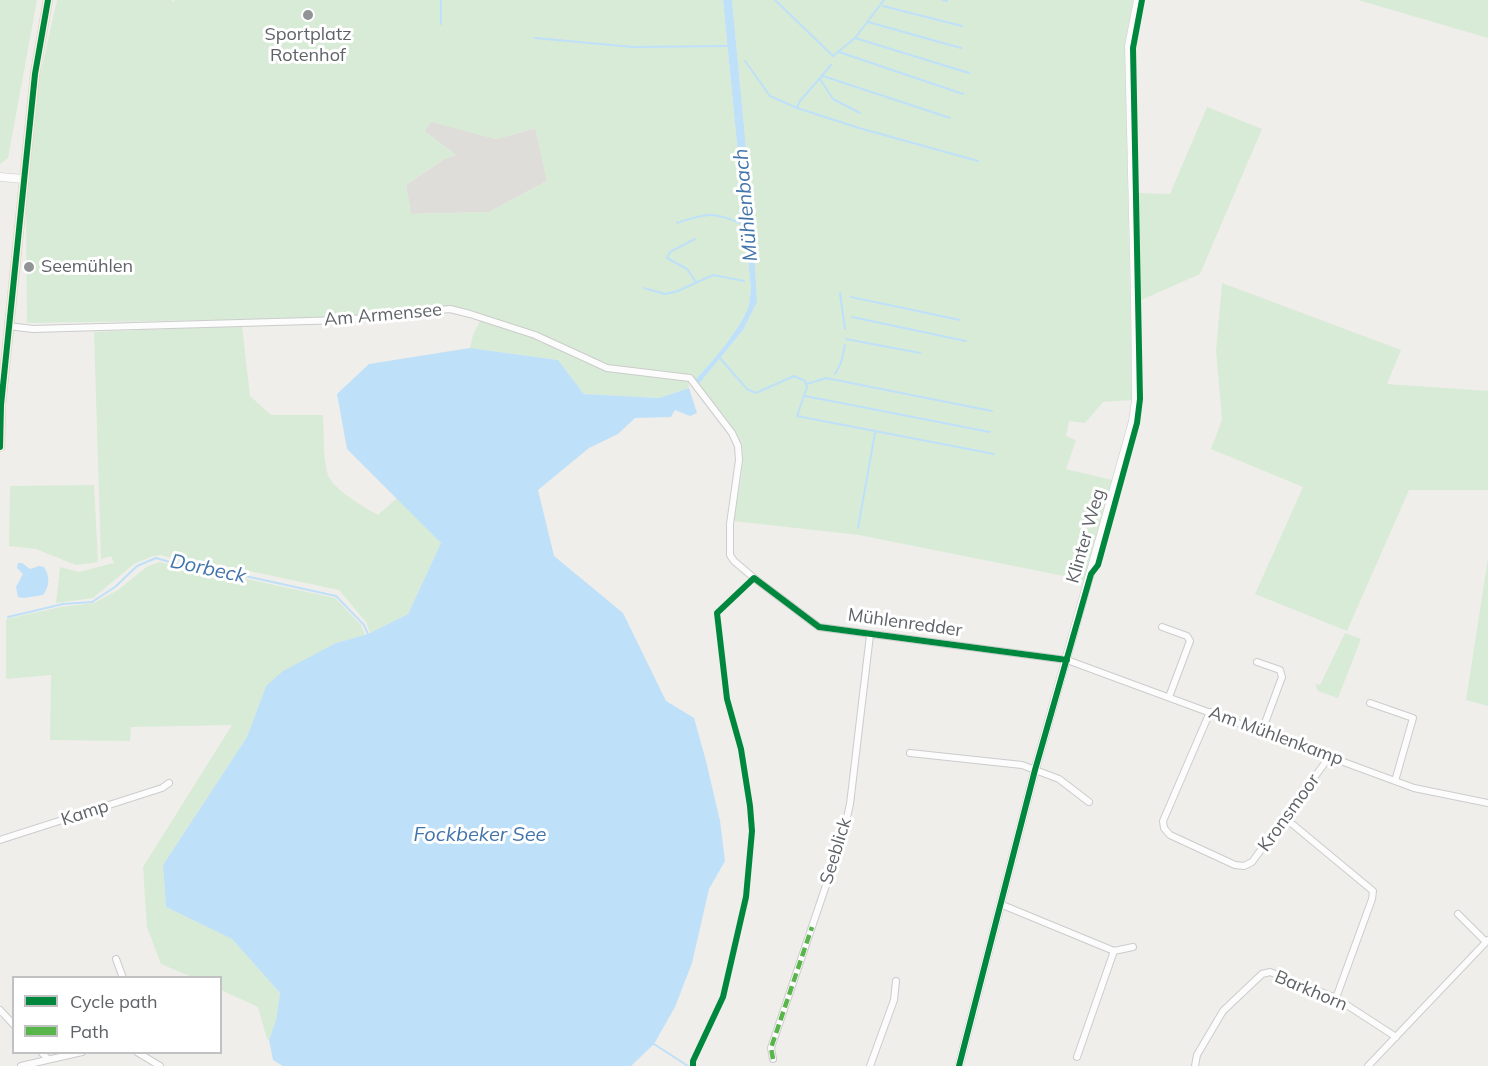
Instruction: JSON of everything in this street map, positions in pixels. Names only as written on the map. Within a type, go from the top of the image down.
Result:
[{"type":"main road","points":[[0,447],[8,326],[35,74],[48,0]]},
{"type":"street","name":"Klinter Weg","points":[[959,1066],[1035,770],[1133,421],[1136,400],[1130,46],[1138,0]]},
{"type":"street","points":[[0,177],[24,179]]},
{"type":"street","name":"Am Armensee","points":[[8,326],[33,328],[343,320],[450,309],[535,335],[607,368],[690,378],[732,433],[738,446],[739,460],[730,524],[730,555],[734,561]]},
{"type":"street","name":"Mühlenredder","points":[[734,561],[819,627],[1067,660]]},
{"type":"street","points":[[1162,627],[1187,636],[1190,641],[1169,697]]},
{"type":"street","name":"Seeblick","points":[[773,1059],[771,1048],[843,834],[850,804],[870,635]]},
{"type":"street","name":"Am Mühlenkamp","points":[[1067,660],[1414,788],[1488,803]]},
{"type":"street","points":[[1257,662],[1280,670],[1282,677],[1262,731]]},
{"type":"street","points":[[1370,703],[1413,718],[1395,781]]},
{"type":"street","name":"Kronsmoor","points":[[1210,712],[1163,820],[1164,828],[1170,835],[1235,865],[1245,866],[1252,862],[1330,756]]},
{"type":"street","points":[[910,753],[1022,765],[1059,779],[1089,802]]},
{"type":"street","name":"Kamp","points":[[0,840],[162,788],[169,783]]},
{"type":"street","points":[[1285,818],[1373,891],[1336,998]]},
{"type":"street","points":[[1000,904],[1114,951],[1133,947]]},
{"type":"street","points":[[1368,1066],[1487,941],[1458,914]]},
{"type":"street","points":[[1077,1056],[1114,951]]},
{"type":"street","points":[[116,959],[122,976]]},
{"type":"street","name":"Barkhorn","points":[[1195,1066],[1197,1055],[1223,1011],[1262,974],[1270,972],[1336,998],[1396,1037]]},
{"type":"street","points":[[870,1066],[894,1000],[896,981]]},
{"type":"street","points":[[0,1010],[12,1023]]},
{"type":"street","points":[[42,1054],[48,1059]]},
{"type":"street","points":[[21,1066],[76,1054]]},
{"type":"street","points":[[139,1054],[160,1066]]},
{"type":"shaded area","points":[[431,121],[496,139],[536,128],[547,181],[489,212],[411,214],[406,185],[444,159],[456,155],[424,131]]},
{"type":"green space","points":[[0,0],[37,0],[8,158],[0,164]]},
{"type":"green space","points":[[57,0],[171,0],[174,2],[175,0],[723,0],[751,289],[748,308],[732,336],[694,381],[608,365],[550,338],[451,307],[343,318],[27,323],[26,210],[40,76]],"holes":[[[431,122],[496,139],[535,128],[547,181],[489,212],[411,214],[406,185],[444,159],[456,155],[424,131]]]},
{"type":"green space","points":[[732,0],[1133,0],[1125,45],[1132,400],[1103,402],[1085,423],[1069,421],[1066,436],[1076,440],[1066,469],[1112,480],[1084,580],[859,535],[733,521],[742,473],[742,446],[735,430],[698,385],[743,330],[757,302],[752,211]]},
{"type":"green space","points":[[1358,0],[1488,0],[1488,38]]},
{"type":"green space","points":[[1207,107],[1262,129],[1200,274],[1141,300],[1138,193],[1170,194]]},
{"type":"green space","points":[[1222,283],[1401,350],[1387,384],[1488,391],[1488,490],[1409,490],[1347,631],[1255,594],[1303,487],[1211,449],[1222,420],[1216,351]]},
{"type":"green space","points":[[480,321],[534,337],[606,371],[688,379],[689,388],[659,398],[584,394],[558,360],[470,348]]},
{"type":"green space","points":[[242,326],[250,396],[271,415],[323,415],[327,472],[335,485],[348,497],[378,515],[397,498],[441,543],[408,614],[370,633],[366,622],[339,590],[216,564],[191,564],[161,555],[134,564],[93,598],[56,603],[60,567],[79,572],[114,563],[111,556],[101,559],[94,332]]},
{"type":"green space","points":[[94,485],[98,562],[76,565],[36,549],[9,546],[10,486]]},
{"type":"green space","points":[[1488,558],[1488,706],[1466,700]]},
{"type":"green space","points":[[160,562],[192,571],[210,571],[335,598],[361,625],[365,635],[336,643],[266,686],[247,737],[163,865],[166,907],[232,939],[280,993],[276,1020],[269,1040],[258,1007],[222,990],[222,976],[190,976],[161,964],[147,927],[143,867],[232,725],[131,727],[130,741],[50,740],[51,675],[6,679],[6,619],[61,607],[94,603],[118,590],[148,566]]},
{"type":"green space","points":[[1345,633],[1361,639],[1338,698],[1318,691],[1315,684],[1320,685]]},
{"type":"water","name":"Mühlenbach","points":[[723,0],[732,0],[752,211],[757,302],[743,330],[698,385],[694,381],[724,346],[744,317],[749,306],[751,289]]},
{"type":"water","name":"Fockbeker See","points":[[470,348],[558,360],[584,394],[659,398],[689,388],[697,413],[690,416],[675,410],[671,417],[635,418],[618,434],[589,448],[538,490],[554,556],[623,613],[666,701],[694,718],[720,821],[725,861],[709,889],[692,963],[675,1007],[654,1044],[631,1066],[283,1066],[273,1060],[269,1040],[276,1020],[280,993],[232,939],[166,907],[163,865],[247,737],[266,686],[283,671],[336,643],[368,634],[408,614],[441,543],[347,449],[337,394],[369,364]]},
{"type":"water","points":[[18,563],[30,569],[44,567],[48,581],[43,595],[18,597],[16,587],[23,574],[17,568]]},
{"type":"waterway","points":[[441,0],[441,24]]},
{"type":"waterway","points":[[775,0],[833,56],[855,38],[884,0]]},
{"type":"waterway","points":[[942,0],[947,1]]},
{"type":"waterway","points":[[883,6],[962,26]]},
{"type":"waterway","points":[[868,22],[961,48]]},
{"type":"waterway","points":[[535,38],[633,47],[730,46]]},
{"type":"waterway","points":[[855,38],[969,73]]},
{"type":"waterway","points":[[839,52],[963,94]]},
{"type":"waterway","points":[[745,61],[770,96],[797,108],[978,161]]},
{"type":"waterway","points":[[797,108],[800,101],[831,65]]},
{"type":"waterway","points":[[823,76],[950,118]]},
{"type":"waterway","points":[[820,79],[833,99],[860,113]]},
{"type":"waterway","name":"Mühlenbach","points":[[677,223],[713,215],[748,226]]},
{"type":"waterway","points":[[695,239],[670,252],[667,258],[687,269],[696,282]]},
{"type":"waterway","points":[[644,288],[665,294],[678,291],[713,275],[744,281]]},
{"type":"waterway","points":[[840,293],[845,329]]},
{"type":"waterway","points":[[851,297],[960,320]]},
{"type":"waterway","points":[[852,317],[966,341]]},
{"type":"waterway","points":[[846,339],[920,353]]},
{"type":"waterway","points":[[835,374],[841,363],[845,345]]},
{"type":"waterway","points":[[719,357],[747,389],[756,393],[794,376],[805,381],[807,387],[797,416],[994,454]]},
{"type":"waterway","points":[[807,384],[826,378],[992,411]]},
{"type":"waterway","points":[[805,396],[990,432]]},
{"type":"waterway","points":[[858,528],[875,433]]},
{"type":"waterway","name":"Dorbeck","points":[[8,617],[63,604],[92,602],[115,587],[137,566],[156,558],[190,568],[209,568],[336,596],[364,625],[368,634]]},
{"type":"waterway","points":[[654,1044],[688,1066]]},
{"type":"marked path","points":[[773,1059],[771,1048],[812,927]]},
{"type":"cycle path","points":[[0,447],[1,405],[35,74],[48,0]]},
{"type":"cycle path","points":[[959,1066],[1035,770],[1091,574],[1098,565],[1137,423],[1140,399],[1133,48],[1142,0]]},
{"type":"cycle path","points":[[693,1066],[693,1061],[723,997],[746,897],[752,831],[741,749],[727,699],[717,613],[754,578],[819,627],[1067,660]]},
{"type":"place","name":"Sportplatz Rotenhof","points":[[308,15]]},
{"type":"place","name":"Seemühlen","points":[[29,267]]}]
